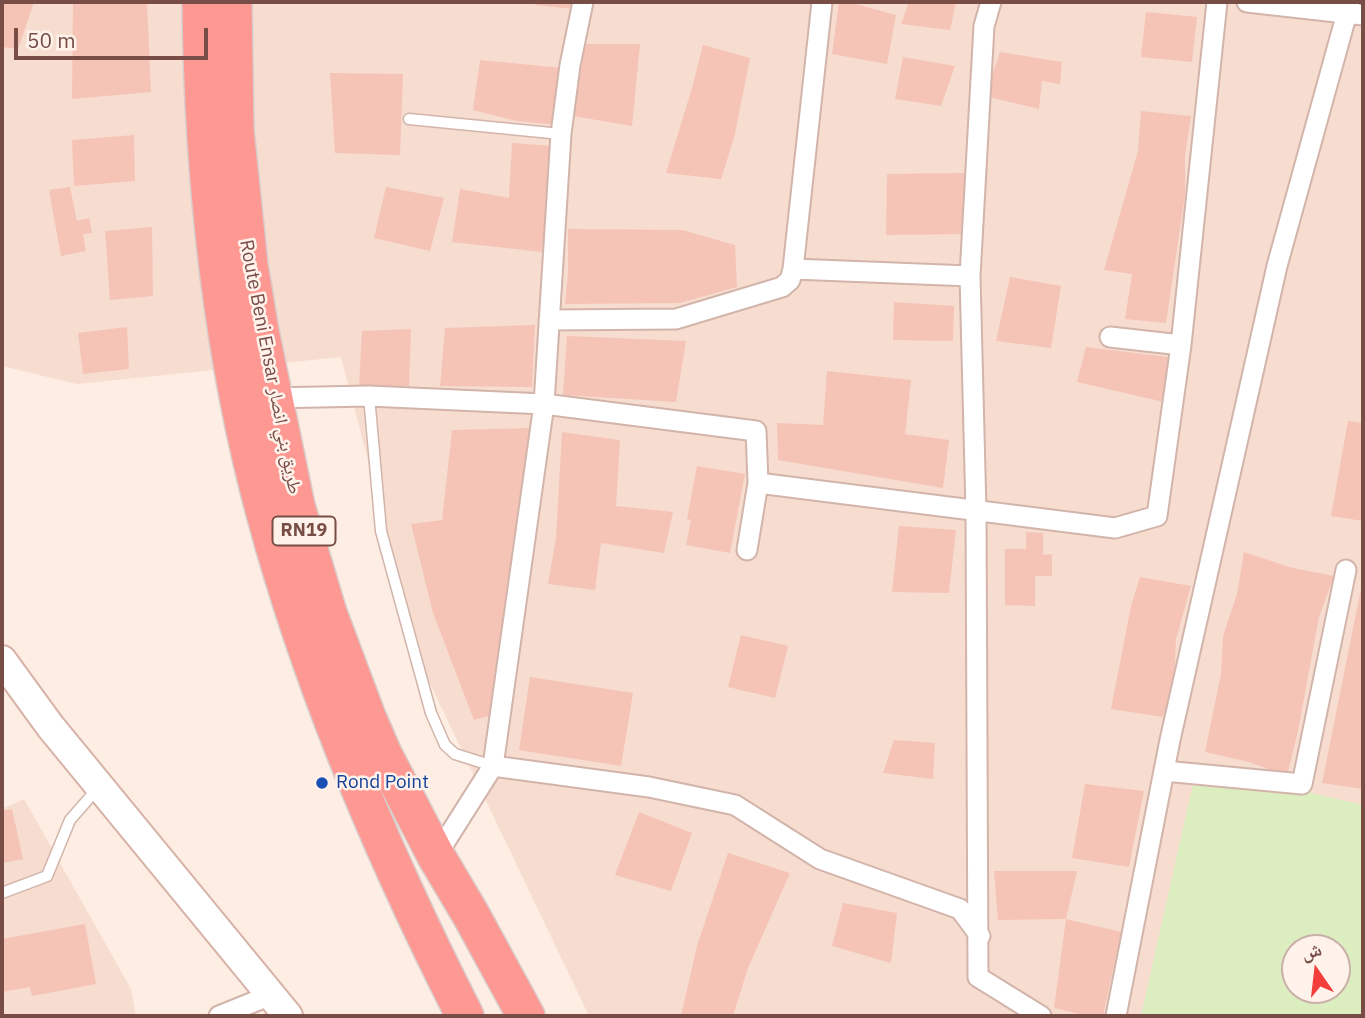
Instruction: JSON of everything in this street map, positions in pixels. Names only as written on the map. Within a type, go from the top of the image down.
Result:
[{"type":"highway","name":"Route Beni Ensar طريق بني انصار","points":[[201,2],[210,200],[227,335],[257,399],[296,506],[328,613],[366,717],[436,856],[526,1016]]},
{"type":"highway","name":"Route Beni Ensar طريق بني انصار","points":[[233,2],[235,130],[249,264],[264,511],[296,618],[333,724],[421,930],[465,1016]]},
{"type":"street","points":[[436,856],[493,766],[544,404],[561,134],[570,65],[583,2]]},
{"type":"street","points":[[549,320],[690,316],[782,287],[789,279],[793,269],[822,2]]},
{"type":"street","points":[[991,2],[984,26],[970,276],[976,511],[980,936],[978,977],[1041,1016]]},
{"type":"street","points":[[758,483],[1115,528],[1157,516],[1181,345],[1217,2]]},
{"type":"street","points":[[1116,1016],[1164,771],[1277,265],[1353,11],[1247,2]]},
{"type":"street","points":[[793,269],[970,276]]},
{"type":"street","points":[[1110,337],[1181,345]]},
{"type":"street","points":[[257,399],[369,396],[544,404],[756,431],[758,483],[747,550]]},
{"type":"street","points":[[1164,771],[1302,785],[1346,570]]},
{"type":"street","points":[[2,660],[50,726],[279,1006],[219,1016]]},
{"type":"street","points":[[493,766],[649,787],[735,805],[820,859],[960,909],[980,936]]},
{"type":"lane","points":[[409,119],[561,134]]},
{"type":"lane","points":[[369,396],[381,531],[431,713],[445,745],[455,754],[493,766]]},
{"type":"lane","points":[[2,893],[47,876],[70,820],[100,786]]},
{"type":"shaded area","points":[[2,2],[1363,2],[1363,1016],[589,1016],[422,667],[341,357],[77,384],[2,366]]},
{"type":"shaded area","points":[[24,799],[131,989],[136,1016],[2,1016],[2,809]]},
{"type":"green space","points":[[1197,766],[1363,805],[1363,1016],[1141,1016]]},
{"type":"building","points":[[2,2],[34,2],[18,49],[2,47]]},
{"type":"building","points":[[73,2],[147,2],[151,92],[72,99]]},
{"type":"building","points":[[535,2],[575,2],[574,9],[535,5]]},
{"type":"building","points":[[839,2],[896,15],[887,64],[832,54]]},
{"type":"building","points":[[909,2],[956,2],[950,30],[901,24]]},
{"type":"building","points":[[1146,12],[1197,17],[1192,62],[1141,57]]},
{"type":"building","points":[[585,44],[640,44],[632,126],[573,116]]},
{"type":"building","points":[[703,45],[750,58],[734,138],[721,179],[666,173]]},
{"type":"building","points":[[1000,52],[1062,62],[1060,84],[1042,81],[1039,109],[985,96]]},
{"type":"building","points":[[903,57],[955,66],[941,106],[895,99]]},
{"type":"building","points":[[480,60],[563,68],[557,125],[516,121],[473,110]]},
{"type":"building","points":[[330,73],[403,74],[400,155],[335,153]]},
{"type":"building","points":[[1141,111],[1191,116],[1185,155],[1185,195],[1166,323],[1125,319],[1132,274],[1104,270],[1138,151]]},
{"type":"building","points":[[134,135],[135,181],[74,186],[72,140]]},
{"type":"building","points":[[512,143],[553,146],[550,201],[542,252],[452,242],[460,189],[509,198]]},
{"type":"building","points":[[964,173],[964,234],[886,235],[887,174]]},
{"type":"building","points":[[70,187],[77,221],[89,218],[92,233],[83,234],[86,251],[61,256],[49,190]]},
{"type":"building","points":[[386,187],[444,198],[430,251],[374,238]]},
{"type":"building","points":[[152,227],[153,296],[110,300],[105,231]]},
{"type":"building","points":[[568,229],[682,230],[735,245],[737,287],[680,303],[565,304]]},
{"type":"building","points":[[1010,277],[1061,286],[1051,348],[996,341]]},
{"type":"building","points":[[894,302],[954,306],[953,341],[893,340]]},
{"type":"building","points":[[535,325],[532,387],[440,386],[445,328]]},
{"type":"building","points":[[127,327],[129,369],[83,374],[78,333]]},
{"type":"building","points":[[411,329],[409,386],[359,386],[362,331]]},
{"type":"building","points":[[567,336],[686,341],[676,402],[563,395]]},
{"type":"building","points":[[1086,347],[1168,357],[1164,402],[1077,382]]},
{"type":"building","points":[[827,371],[911,380],[905,434],[949,440],[943,488],[778,460],[777,423],[823,425]]},
{"type":"building","points":[[1348,421],[1363,423],[1363,521],[1331,516]]},
{"type":"building","points":[[533,428],[507,594],[499,713],[474,720],[433,613],[411,524],[442,520],[452,430]]},
{"type":"building","points":[[562,432],[620,440],[616,506],[673,512],[664,553],[601,543],[595,590],[548,584],[556,538]]},
{"type":"building","points":[[697,466],[745,474],[730,553],[686,545],[691,520],[687,519]]},
{"type":"building","points":[[899,526],[956,530],[949,593],[892,592]]},
{"type":"building","points":[[1026,532],[1043,533],[1043,555],[1052,554],[1052,576],[1035,576],[1035,606],[1005,605],[1005,549],[1026,549]]},
{"type":"building","points":[[1244,552],[1293,568],[1334,576],[1319,617],[1287,776],[1249,762],[1205,752],[1221,674],[1223,636],[1237,594]]},
{"type":"building","points":[[1140,577],[1191,586],[1176,639],[1174,682],[1163,717],[1111,709],[1131,606]]},
{"type":"building","points":[[1363,584],[1363,789],[1322,783]]},
{"type":"building","points":[[741,635],[788,646],[775,698],[728,687]]},
{"type":"building","points":[[530,677],[633,693],[621,766],[519,750]]},
{"type":"building","points":[[894,740],[935,743],[933,779],[883,773]]},
{"type":"building","points":[[1085,784],[1144,791],[1129,867],[1072,858]]},
{"type":"building","points":[[12,809],[23,859],[2,863],[2,811]]},
{"type":"building","points":[[639,812],[692,833],[671,891],[615,875]]},
{"type":"building","points":[[728,853],[790,873],[748,968],[733,1016],[681,1016],[697,946]]},
{"type":"building","points":[[994,871],[1077,871],[1066,919],[998,920]]},
{"type":"building","points":[[843,903],[897,913],[891,963],[832,946]]},
{"type":"building","points":[[1066,919],[1121,932],[1103,1016],[1088,1016],[1054,1008]]},
{"type":"building","points":[[85,924],[96,984],[32,996],[30,987],[2,992],[2,939]]},
{"type":"place","name":"Rond Point","points":[[322,783]]}]
